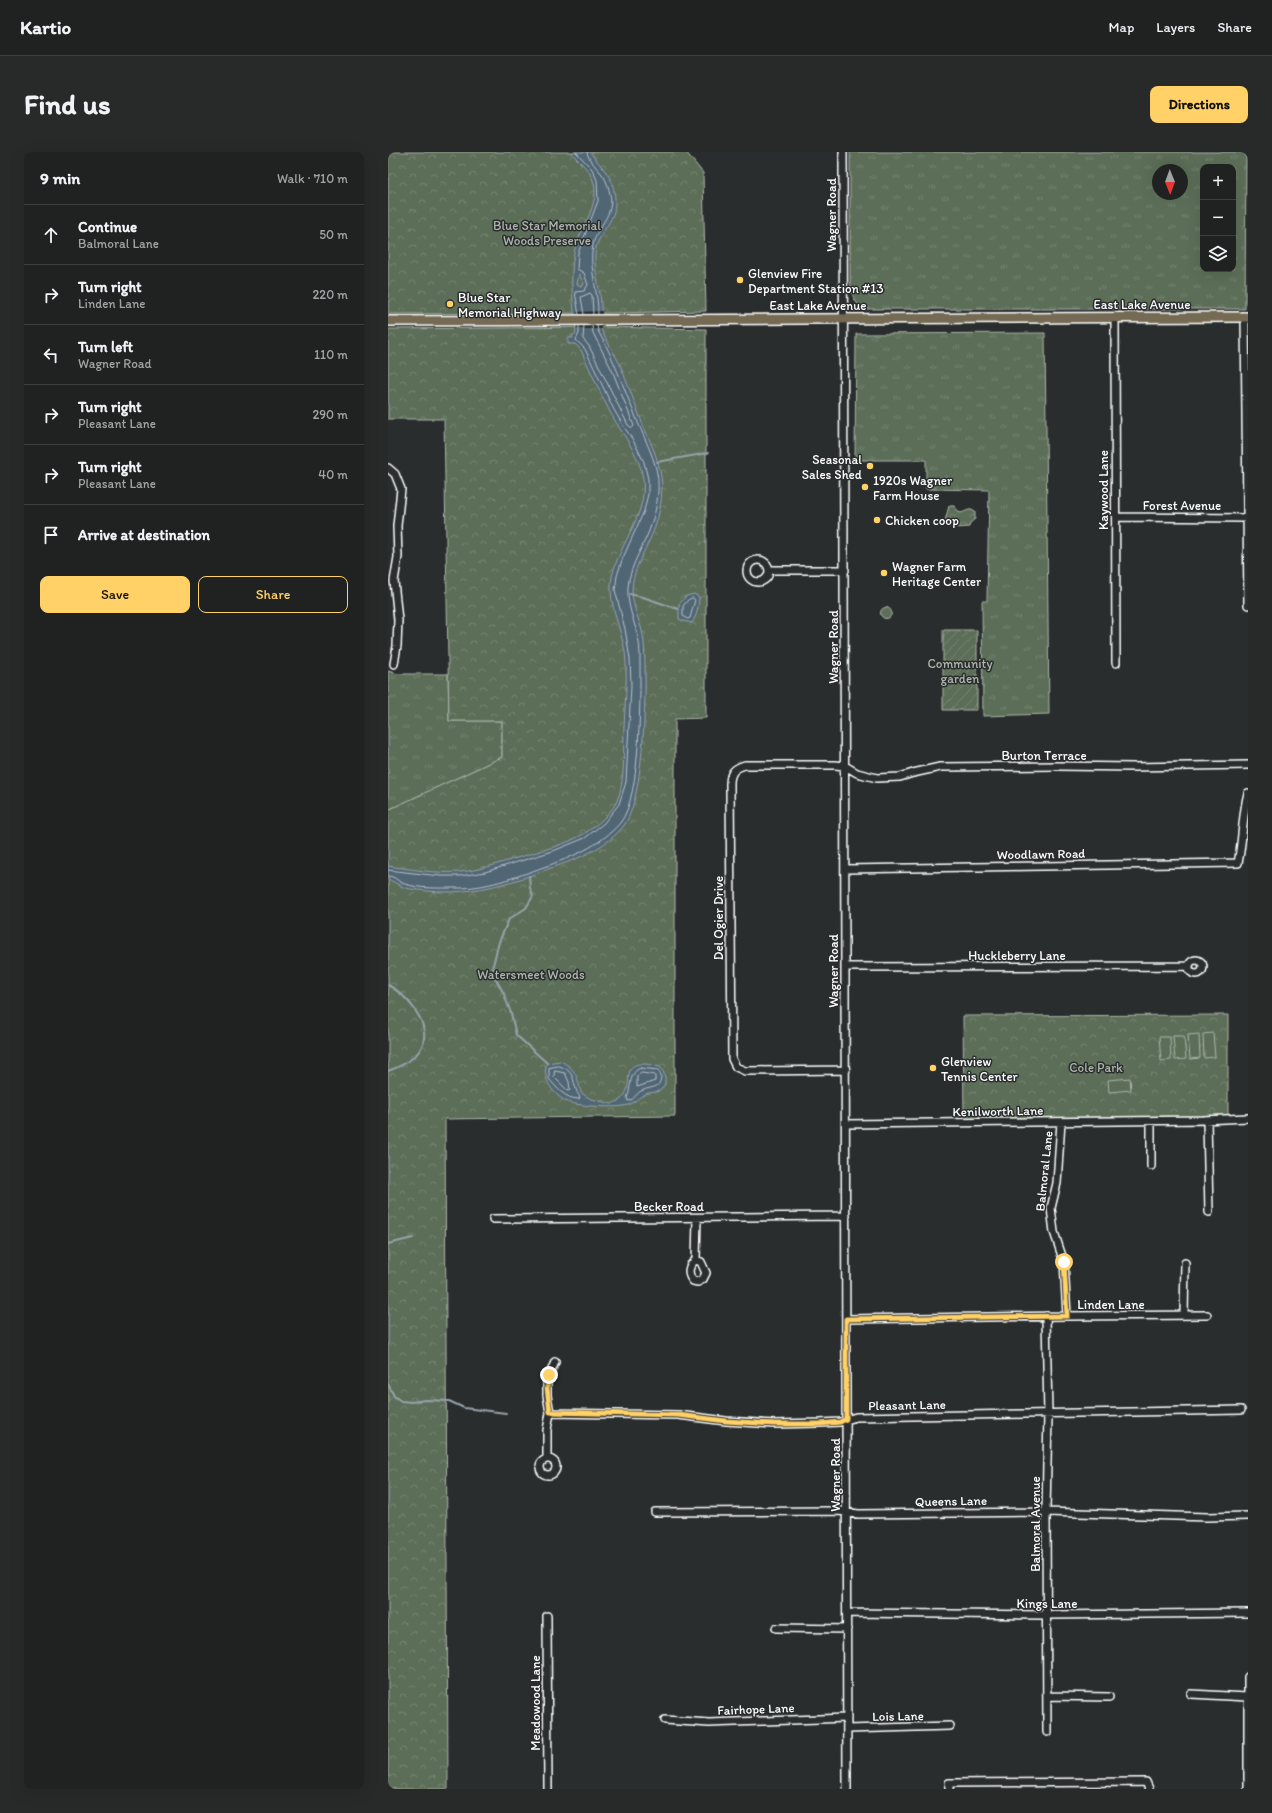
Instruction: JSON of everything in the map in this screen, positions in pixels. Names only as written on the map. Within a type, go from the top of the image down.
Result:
[{"type":"main road","name":"East Lake Avenue","points":[[388,321],[1247,317]]},
{"type":"street","name":"Wagner Road","points":[[843,152],[847,1789]]},
{"type":"street","points":[[1247,317],[1248,605]]},
{"type":"street","name":"Kaywood Lane","points":[[1115,318],[1116,663]]},
{"type":"street","points":[[388,468],[395,474],[401,489],[397,526],[398,558],[391,575],[398,620],[397,646],[394,664]]},
{"type":"street","name":"Forest Avenue","points":[[1116,517],[1247,518]]},
{"type":"street","points":[[769,570],[845,570]]},
{"type":"street","name":"Del Ogier Drive","points":[[845,766],[745,765],[739,767],[732,773],[730,784],[731,1053],[734,1064],[736,1067],[745,1070],[846,1070]]},
{"type":"street","name":"Burton Terrace","points":[[845,766],[857,773],[877,778],[900,777],[940,767],[1133,767],[1248,765]]},
{"type":"street","name":"Woodlawn Road","points":[[845,869],[1238,863],[1242,845],[1248,793]]},
{"type":"street","name":"Huckleberry Lane","points":[[846,967],[1189,966]]},
{"type":"street","name":"Kenilworth Lane","points":[[846,1124],[1151,1121],[1248,1118]]},
{"type":"street","points":[[1208,1120],[1209,1212]]},
{"type":"street","points":[[1151,1121],[1152,1166]]},
{"type":"street","name":"Balmoral Lane","points":[[1061,1122],[1057,1183],[1050,1208],[1054,1232],[1064,1262],[1067,1316]]},
{"type":"street","name":"Becker Road","points":[[493,1219],[846,1216]]},
{"type":"street","points":[[696,1260],[697,1218]]},
{"type":"street","points":[[1184,1316],[1185,1263]]},
{"type":"street","name":"Linden Lane","points":[[846,1319],[1207,1315]]},
{"type":"street","name":"Balmoral Avenue","points":[[1046,1316],[1048,1415],[1046,1512],[1048,1615],[1047,1732]]},
{"type":"street","points":[[547,1459],[547,1430],[550,1412],[547,1395],[547,1381],[555,1362]]},
{"type":"street","name":"Pleasant Lane","points":[[550,1412],[678,1415],[734,1422],[820,1424],[840,1422],[856,1417],[1048,1415],[1241,1410]]},
{"type":"street","name":"Queens Lane","points":[[655,1512],[839,1511],[858,1514],[1046,1512],[1206,1517],[1248,1516]]},
{"type":"street","name":"Kings Lane","points":[[847,1614],[1048,1615],[1248,1613]]},
{"type":"street","name":"Meadowood Lane","points":[[547,1616],[548,1789]]},
{"type":"street","points":[[776,1628],[847,1629]]},
{"type":"street","points":[[1248,1677],[1248,1789]]},
{"type":"street","points":[[1191,1694],[1247,1697]]},
{"type":"street","points":[[1048,1696],[1109,1697]]},
{"type":"street","name":"Fairhope Lane","points":[[665,1720],[709,1723],[847,1718]]},
{"type":"street","name":"Lois Lane","points":[[847,1729],[950,1726]]},
{"type":"street","points":[[949,1789],[949,1783],[1049,1786],[1146,1782],[1149,1789]]},
{"type":"green space","name":"Blue Star Memorial Woods Preserve","points":[[388,152],[686,152],[703,173],[706,311],[388,314]]},
{"type":"green space","points":[[850,152],[1246,152],[1245,309],[865,309],[855,301],[850,280]]},
{"type":"green space","name":"Watersmeet Woods","points":[[603,327],[706,329],[706,718],[675,719],[675,1116],[445,1119],[448,1789],[388,1789],[388,810],[502,757],[502,721],[449,721],[444,419],[388,419],[388,329]]},
{"type":"green space","points":[[1045,333],[1049,714],[983,716],[982,601],[987,601],[989,490],[926,489],[926,460],[855,460],[856,334]]},
{"type":"green space","points":[[949,506],[954,506],[960,513],[969,510],[975,512],[975,519],[970,523],[969,527],[952,527],[945,521]]},
{"type":"green space","points":[[884,608],[888,608],[890,609],[890,617],[884,618],[881,615],[881,611]]},
{"type":"green space","name":"Community garden","points":[[943,630],[977,630],[977,710],[943,710]]},
{"type":"green space","points":[[388,671],[398,674],[448,674],[449,721],[502,721],[502,757],[388,810]]},
{"type":"green space","name":"Cole Park","points":[[1228,1015],[1228,1117],[964,1119],[963,1016]]},
{"type":"green space","points":[[1213,1033],[1215,1057],[1204,1058],[1203,1034]]},
{"type":"green space","points":[[1199,1034],[1200,1058],[1190,1059],[1188,1035]]},
{"type":"green space","points":[[1173,1036],[1184,1036],[1186,1059],[1175,1060]]},
{"type":"green space","points":[[1159,1037],[1170,1037],[1171,1060],[1161,1061]]},
{"type":"green space","points":[[1130,1078],[1131,1090],[1109,1092],[1108,1080]]},
{"type":"water","points":[[571,152],[590,152],[608,175],[613,186],[615,204],[613,216],[597,243],[595,254],[601,307],[601,328],[621,367],[656,456],[662,484],[661,504],[658,518],[638,565],[632,591],[632,598],[642,630],[645,660],[645,709],[641,764],[637,789],[632,809],[625,824],[601,846],[582,856],[519,879],[486,888],[453,892],[436,892],[407,888],[388,880],[388,866],[433,872],[469,871],[557,846],[578,837],[602,820],[610,812],[619,795],[623,776],[626,662],[612,600],[611,581],[617,560],[640,509],[643,494],[643,481],[641,468],[636,456],[609,410],[581,350],[575,344],[568,344],[568,338],[573,338],[572,336],[576,333],[572,283],[574,253],[590,213],[595,192],[594,182],[589,172]],"holes":[[[579,274],[584,284],[582,287],[577,284]]]},
{"type":"water","points":[[694,594],[699,597],[699,603],[694,620],[692,623],[679,619],[679,604],[686,596]]},
{"type":"water","points":[[560,1061],[573,1070],[581,1093],[591,1099],[612,1104],[620,1100],[626,1093],[629,1073],[631,1068],[636,1065],[646,1064],[660,1067],[665,1076],[665,1083],[659,1091],[646,1094],[627,1105],[618,1107],[587,1106],[568,1102],[558,1096],[547,1081],[547,1063]]},
{"type":"pier","points":[[602,311],[602,329],[577,329],[577,312]]},
{"type":"waterway","points":[[657,462],[708,453]]},
{"type":"waterway","points":[[630,594],[678,609]]},
{"type":"waterway","points":[[529,876],[530,888],[533,896],[526,908],[509,919],[499,942],[493,965],[494,976],[503,992],[511,1013],[516,1035],[547,1063]]},
{"type":"waterway","points":[[388,985],[402,995],[414,1009],[423,1026],[424,1035],[423,1043],[418,1053],[404,1064],[388,1071]]},
{"type":"waterway","points":[[388,1244],[413,1238]]},
{"type":"waterway","points":[[388,1384],[394,1396],[401,1401],[449,1401],[464,1408],[506,1413]]},
{"type":"place","name":"Glenview Fire Department Station #13","points":[[740,280]]},
{"type":"place","name":"Blue Star Memorial Highway","points":[[450,304]]},
{"type":"place","name":"Seasonal Sales Shed","points":[[870,466]]},
{"type":"place","name":"1920s Wagner Farm House","points":[[865,487]]},
{"type":"place","name":"Chicken coop","points":[[877,520]]},
{"type":"place","name":"Wagner Farm Heritage Center","points":[[884,573]]},
{"type":"place","name":"Glenview Tennis Center","points":[[933,1068]]},
{"type":"route","points":[[549,1375],[547,1381],[547,1395],[550,1412],[678,1415],[726,1421],[775,1424],[820,1424],[840,1422],[846,1419],[846,1319],[1067,1316],[1064,1262]]}]
